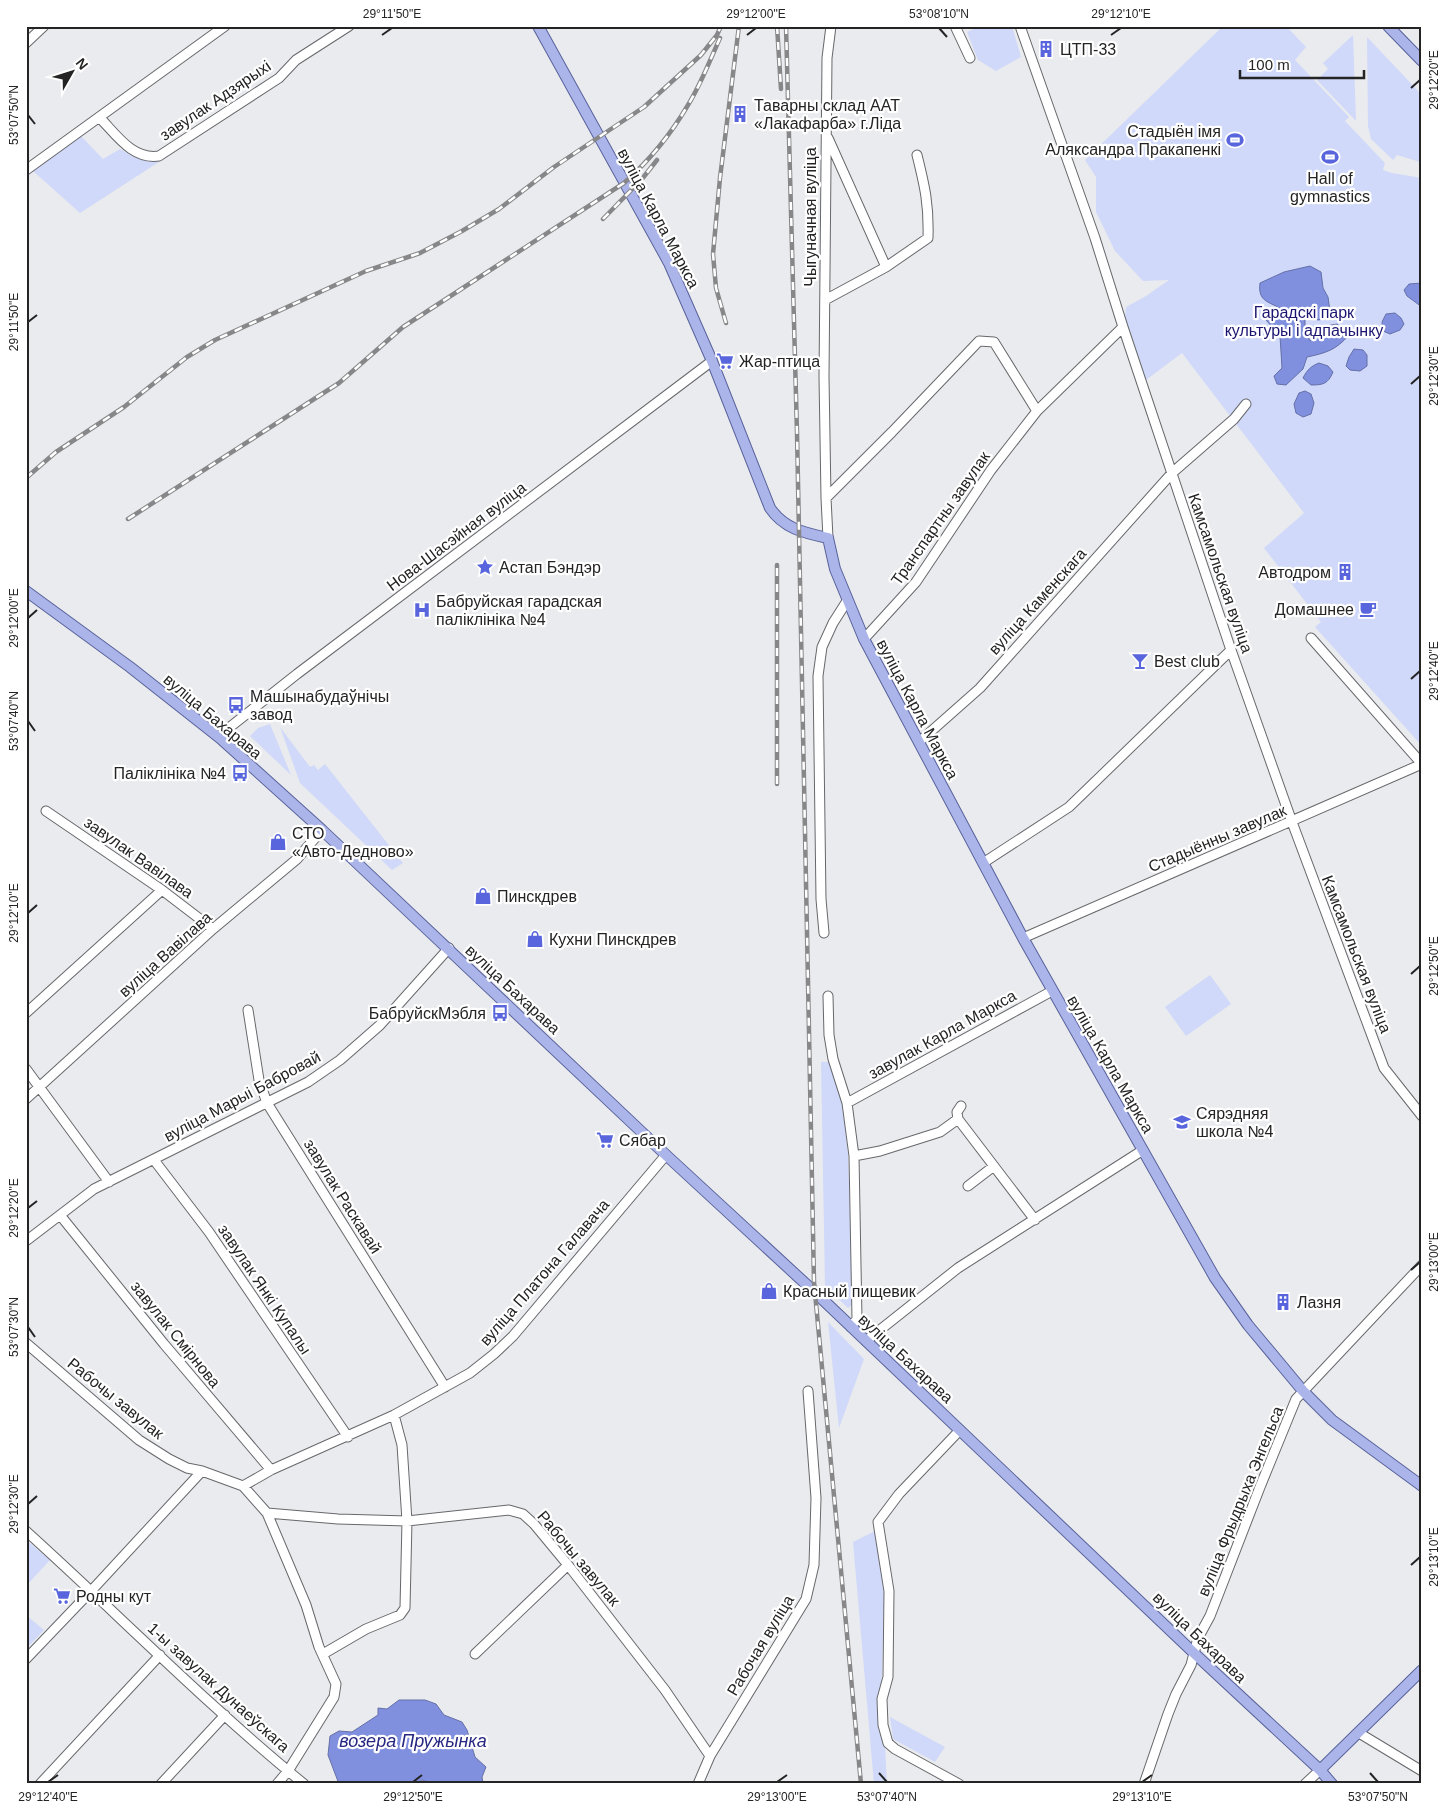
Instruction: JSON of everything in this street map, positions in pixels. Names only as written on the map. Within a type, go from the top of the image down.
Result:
[{"type":"main road","name":"вуліца Карла Маркса","points":[[538,26],[669,263],[712,361],[765,498],[774,514],[792,528],[804,533],[828,538],[835,569],[864,639],[1052,991],[1215,1278],[1248,1325],[1303,1391],[1332,1420],[1422,1486]]},
{"type":"main road","points":[[1388,26],[1422,61]]},
{"type":"main road","name":"вуліца Бахарава","points":[[26,591],[130,667],[220,738],[322,830],[866,1341],[1195,1654],[1320,1770],[1332,1784]]},
{"type":"main road","points":[[1320,1770],[1422,1670]]},
{"type":"street","points":[[26,43],[44,26]]},
{"type":"street","points":[[26,170],[225,26]]},
{"type":"street","name":"завулак Адзярыхі","points":[[99,117],[136,152],[149,157],[159,156],[279,78],[296,60],[349,26]]},
{"type":"street","name":"Чыгуначная вуліца","points":[[826,498],[824,377],[826,134],[827,58],[831,26]]},
{"type":"street","points":[[955,26],[970,58]]},
{"type":"street","name":"Камсамольская вуліца","points":[[1020,26],[1095,238],[1231,650],[1292,822],[1384,1068],[1422,1116]]},
{"type":"street","name":"Чыгуначная вуліца","points":[[826,134],[886,268]]},
{"type":"street","name":"Чыгуначная вуліца","points":[[825,300],[886,268],[928,238],[929,212],[927,197],[917,156]]},
{"type":"street","name":"Транспартны завулак","points":[[864,639],[916,582],[991,470],[1037,411],[1123,327]]},
{"type":"street","points":[[826,498],[979,341],[994,342],[1037,411]]},
{"type":"street","name":"Нова-Шасэйная вуліца","points":[[220,738],[230,727],[297,674],[712,361]]},
{"type":"street","name":"вуліца Каменскага","points":[[919,742],[980,688],[1172,473],[1234,419],[1246,404]]},
{"type":"street","name":"вуліца Карла Маркса","points":[[826,498],[828,538]]},
{"type":"street","points":[[824,932],[821,899],[818,676],[822,647],[847,601]]},
{"type":"street","points":[[1311,638],[1422,764]]},
{"type":"street","points":[[983,863],[1070,807],[1231,650]]},
{"type":"street","name":"Стадыённы завулак","points":[[1023,938],[1422,764]]},
{"type":"street","name":"завулак Вавілава","points":[[46,811],[162,890],[213,930]]},
{"type":"street","name":"вуліца Вавілава","points":[[26,1099],[213,930],[297,859],[322,830]]},
{"type":"street","points":[[26,1013],[162,890]]},
{"type":"street","name":"вуліца Марыі Бабровай","points":[[26,1241],[94,1189],[308,1082],[340,1060],[380,1025],[449,948]]},
{"type":"street","name":"завулак Карла Маркса","points":[[847,1103],[1052,991]]},
{"type":"street","points":[[828,996],[829,1035],[833,1059],[847,1103],[854,1156],[857,1319],[851,1327]]},
{"type":"street","name":"завулак Раскавай","points":[[248,1010],[259,1080],[267,1103],[444,1387]]},
{"type":"street","points":[[26,1069],[109,1182]]},
{"type":"street","points":[[961,1106],[957,1112],[958,1119],[1035,1220]]},
{"type":"street","points":[[854,1156],[880,1151],[940,1132],[958,1119]]},
{"type":"street","points":[[866,1341],[958,1268],[1143,1150]]},
{"type":"street","name":"вуліца Платона Галавача","points":[[243,1486],[271,1470],[394,1415],[470,1373],[513,1336],[666,1155]]},
{"type":"street","name":"завулак Янкі Купалы","points":[[154,1160],[209,1232],[348,1437]]},
{"type":"street","points":[[968,1186],[994,1166]]},
{"type":"street","name":"завулак Смірнова","points":[[60,1214],[164,1344],[271,1470]]},
{"type":"street","name":"вуліца Фрыдрыха Энгельса","points":[[1144,1784],[1168,1714],[1195,1654],[1198,1638],[1210,1616],[1296,1399],[1422,1265]]},
{"type":"street","name":"Рабочы завулак","points":[[26,1343],[139,1440],[187,1468],[202,1471],[243,1486],[267,1513],[306,1605],[323,1654],[336,1684],[334,1697],[288,1771],[277,1784]]},
{"type":"street","name":"Рабочая вуліца","points":[[698,1784],[710,1756],[806,1599],[814,1566],[816,1498],[808,1391]]},
{"type":"street","points":[[323,1654],[366,1629],[400,1615],[405,1608],[407,1520],[402,1445],[394,1415]]},
{"type":"street","points":[[959,1784],[895,1749],[888,1743],[883,1725],[882,1699],[888,1677],[889,1591],[878,1522],[899,1494],[960,1430]]},
{"type":"street","points":[[26,1659],[202,1471]]},
{"type":"street","name":"Рабочы завулак","points":[[267,1513],[338,1519],[407,1520],[509,1510],[522,1514],[534,1524],[568,1565],[665,1690],[710,1756]]},
{"type":"street","name":"1-ы завулак Дунаеўскага","points":[[26,1531],[225,1715],[304,1784]]},
{"type":"street","points":[[475,1654],[568,1565]]},
{"type":"street","points":[[40,1784],[160,1655]]},
{"type":"street","points":[[161,1784],[225,1715]]},
{"type":"street","points":[[1359,1733],[1422,1771]]},
{"type":"street","points":[[1305,1784],[1320,1770]]},
{"type":"green space","points":[[980,26],[1012,26],[1021,57],[996,71],[978,60],[967,32]]},
{"type":"green space","name":"Гарадскі парк культуры і адпачынку","points":[[1223,26],[1286,26],[1306,47],[1295,60],[1349,117],[1345,121],[1385,163],[1383,170],[1422,178],[1422,746],[1315,627],[1321,622],[1264,548],[1304,513],[1182,353],[1146,380],[1125,317],[1126,307],[1169,280],[1143,281],[1115,251],[1096,212],[1096,177],[1085,160]]},
{"type":"green space","points":[[1353,35],[1356,121],[1317,80],[1328,69],[1323,63]]},
{"type":"green space","points":[[1367,37],[1422,95],[1422,164],[1397,155],[1393,160],[1371,139],[1368,126]]},
{"type":"green space","points":[[81,136],[103,159],[120,149],[134,157],[162,160],[80,213],[33,171]]},
{"type":"green space","points":[[270,724],[291,775],[250,736],[258,728]]},
{"type":"green space","points":[[280,727],[310,767],[314,765],[318,770],[325,764],[403,863],[392,870],[300,783]]},
{"type":"green space","points":[[1210,975],[1231,1004],[1186,1036],[1165,1007]]},
{"type":"green space","points":[[821,1062],[829,1062],[842,1105],[848,1154],[853,1304],[848,1308],[825,1286]]},
{"type":"green space","points":[[828,1322],[864,1359],[839,1428]]},
{"type":"green space","points":[[875,1531],[884,1593],[882,1674],[879,1696],[880,1725],[885,1747],[887,1784],[874,1784],[853,1542]]},
{"type":"green space","points":[[26,1540],[50,1560],[26,1586]]},
{"type":"green space","points":[[26,1615],[44,1630],[26,1649]]},
{"type":"green space","points":[[890,1717],[945,1747],[935,1762],[893,1739]]},
{"type":"water","points":[[1310,266],[1321,272],[1323,288],[1328,297],[1331,318],[1318,320],[1312,317],[1305,317],[1305,329],[1310,341],[1326,326],[1337,324],[1349,335],[1330,350],[1307,357],[1303,369],[1286,385],[1277,384],[1274,376],[1282,368],[1280,336],[1266,320],[1268,314],[1282,319],[1284,312],[1264,299],[1261,295],[1260,283],[1284,272]]},
{"type":"water","points":[[1422,283],[1422,307],[1407,296],[1404,290],[1409,284]]},
{"type":"water","points":[[1395,313],[1404,324],[1400,330],[1390,334],[1383,331],[1382,322],[1386,314]]},
{"type":"water","points":[[1354,349],[1363,350],[1367,355],[1367,366],[1360,371],[1350,370],[1346,366]]},
{"type":"water","points":[[1319,363],[1328,366],[1333,372],[1325,383],[1311,385],[1303,378],[1314,365]]},
{"type":"water","points":[[1305,391],[1311,394],[1314,403],[1311,414],[1303,417],[1296,413],[1294,404],[1299,393]]},
{"type":"water","name":"возера Пружынка","points":[[399,1700],[425,1700],[436,1704],[444,1715],[462,1722],[467,1730],[475,1757],[486,1767],[482,1777],[483,1783],[434,1784],[422,1780],[414,1784],[339,1784],[328,1755],[330,1736],[339,1731],[352,1732],[378,1715],[378,1708],[387,1709]]},
{"type":"railway","points":[[26,478],[56,452],[124,407],[187,357],[215,340],[366,271],[420,253],[499,209],[554,167],[644,107],[701,55],[717,35],[721,26]]},
{"type":"railway","points":[[726,323],[716,288],[713,254],[720,178],[739,26]]},
{"type":"railway","points":[[777,26],[781,89]]},
{"type":"railway","points":[[786,26],[797,432],[814,1282],[861,1784]]},
{"type":"railway","points":[[128,519],[339,383],[403,327],[624,183],[651,156],[681,116],[697,89],[720,38]]},
{"type":"railway","points":[[603,219],[642,179],[657,160]]},
{"type":"railway","points":[[777,565],[777,784]]},
{"type":"place","name":"ЦТП-33","points":[[1046,49]]},
{"type":"place","name":"Таварны склад ААТ «Лакафарба» г.Ліда","points":[[740,114]]},
{"type":"place","name":"Стадыён імя Аляксандра Пракапенкі","points":[[1235,140]]},
{"type":"place","name":"Hall of gymnastics","points":[[1330,157]]},
{"type":"place","name":"Жар-птица","points":[[725,361]]},
{"type":"place","name":"Астап Бэндэр","points":[[485,567]]},
{"type":"place","name":"Автодром","points":[[1345,572]]},
{"type":"place","name":"Домашнее","points":[[1368,609]]},
{"type":"place","name":"Бабруйская гарадская паліклініка №4","points":[[422,610]]},
{"type":"place","name":"Best club","points":[[1140,661]]},
{"type":"place","name":"Машынабудаўнічы завод","points":[[236,705]]},
{"type":"place","name":"Паліклініка №4","points":[[240,773]]},
{"type":"place","name":"СТО «Авто-Дедново»","points":[[278,842]]},
{"type":"place","name":"Пинскдрев","points":[[483,896]]},
{"type":"place","name":"Кухни Пинскдрев","points":[[535,939]]},
{"type":"place","name":"БабруйскМэбля","points":[[500,1013]]},
{"type":"place","name":"Сярэдняя школа №4","points":[[1182,1122]]},
{"type":"place","name":"Сябар","points":[[605,1140]]},
{"type":"place","name":"Красный пищевик","points":[[769,1291]]},
{"type":"place","name":"Лазня","points":[[1283,1302]]},
{"type":"place","name":"Родны кут","points":[[62,1596]]}]
